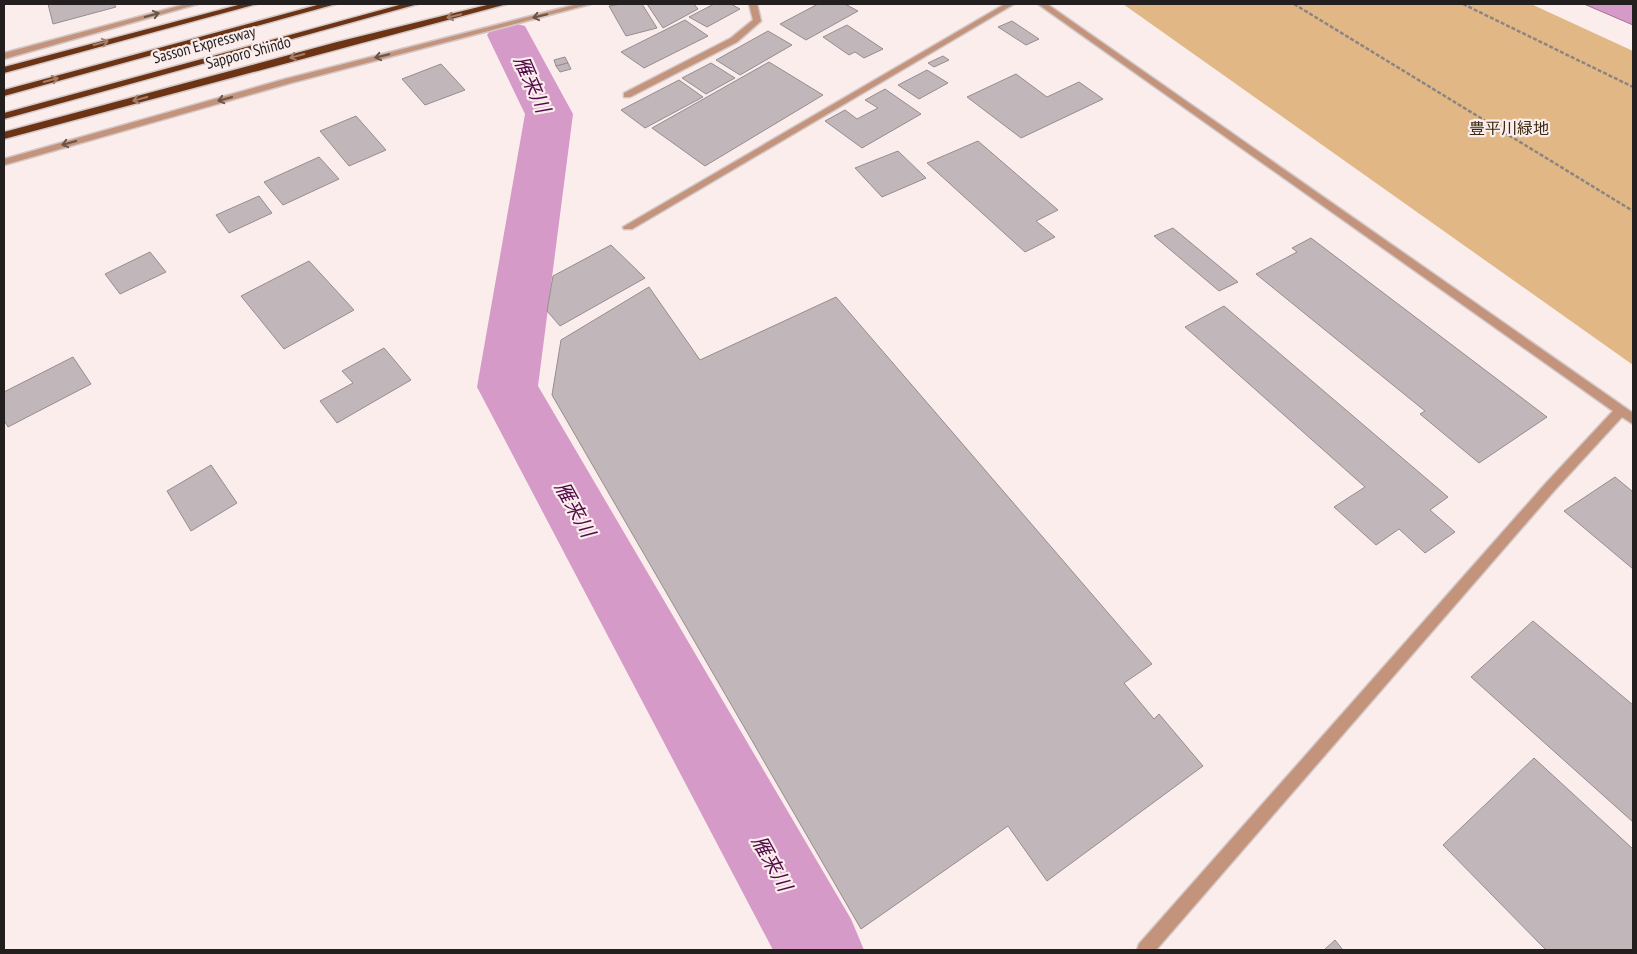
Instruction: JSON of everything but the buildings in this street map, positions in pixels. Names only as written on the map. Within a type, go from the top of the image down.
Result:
[{"type":"highway","points":[[4,70],[252,4]]},
{"type":"highway","name":"Sasson Expressway","points":[[4,93],[331,4]]},
{"type":"highway","name":"Sasson Expressway","points":[[4,116],[325,26],[413,4]]},
{"type":"highway","name":"Sapporo Shindo","points":[[4,136],[341,44],[502,4]]},
{"type":"street","points":[[4,56],[194,4]]},
{"type":"street","points":[[4,162],[288,81],[587,4]]},
{"type":"street","points":[[627,95],[734,40],[757,21],[753,4]]},
{"type":"street","points":[[628,227],[1010,4]]},
{"type":"street","points":[[1042,4],[1633,419]]},
{"type":"street","points":[[1145,950],[1550,487],[1621,410]]},
{"type":"path","points":[[1294,4],[1633,211]]},
{"type":"path","points":[[1463,4],[1633,87]]},
{"type":"green space","name":"豊平川緑地","points":[[1123,4],[1531,4],[1633,51],[1633,365]]},
{"type":"shaded area","points":[[1584,4],[1633,4],[1633,25]]},
{"type":"waterway","name":"雁来川","points":[[509,35],[549,114],[507,387],[820,950]]}]
